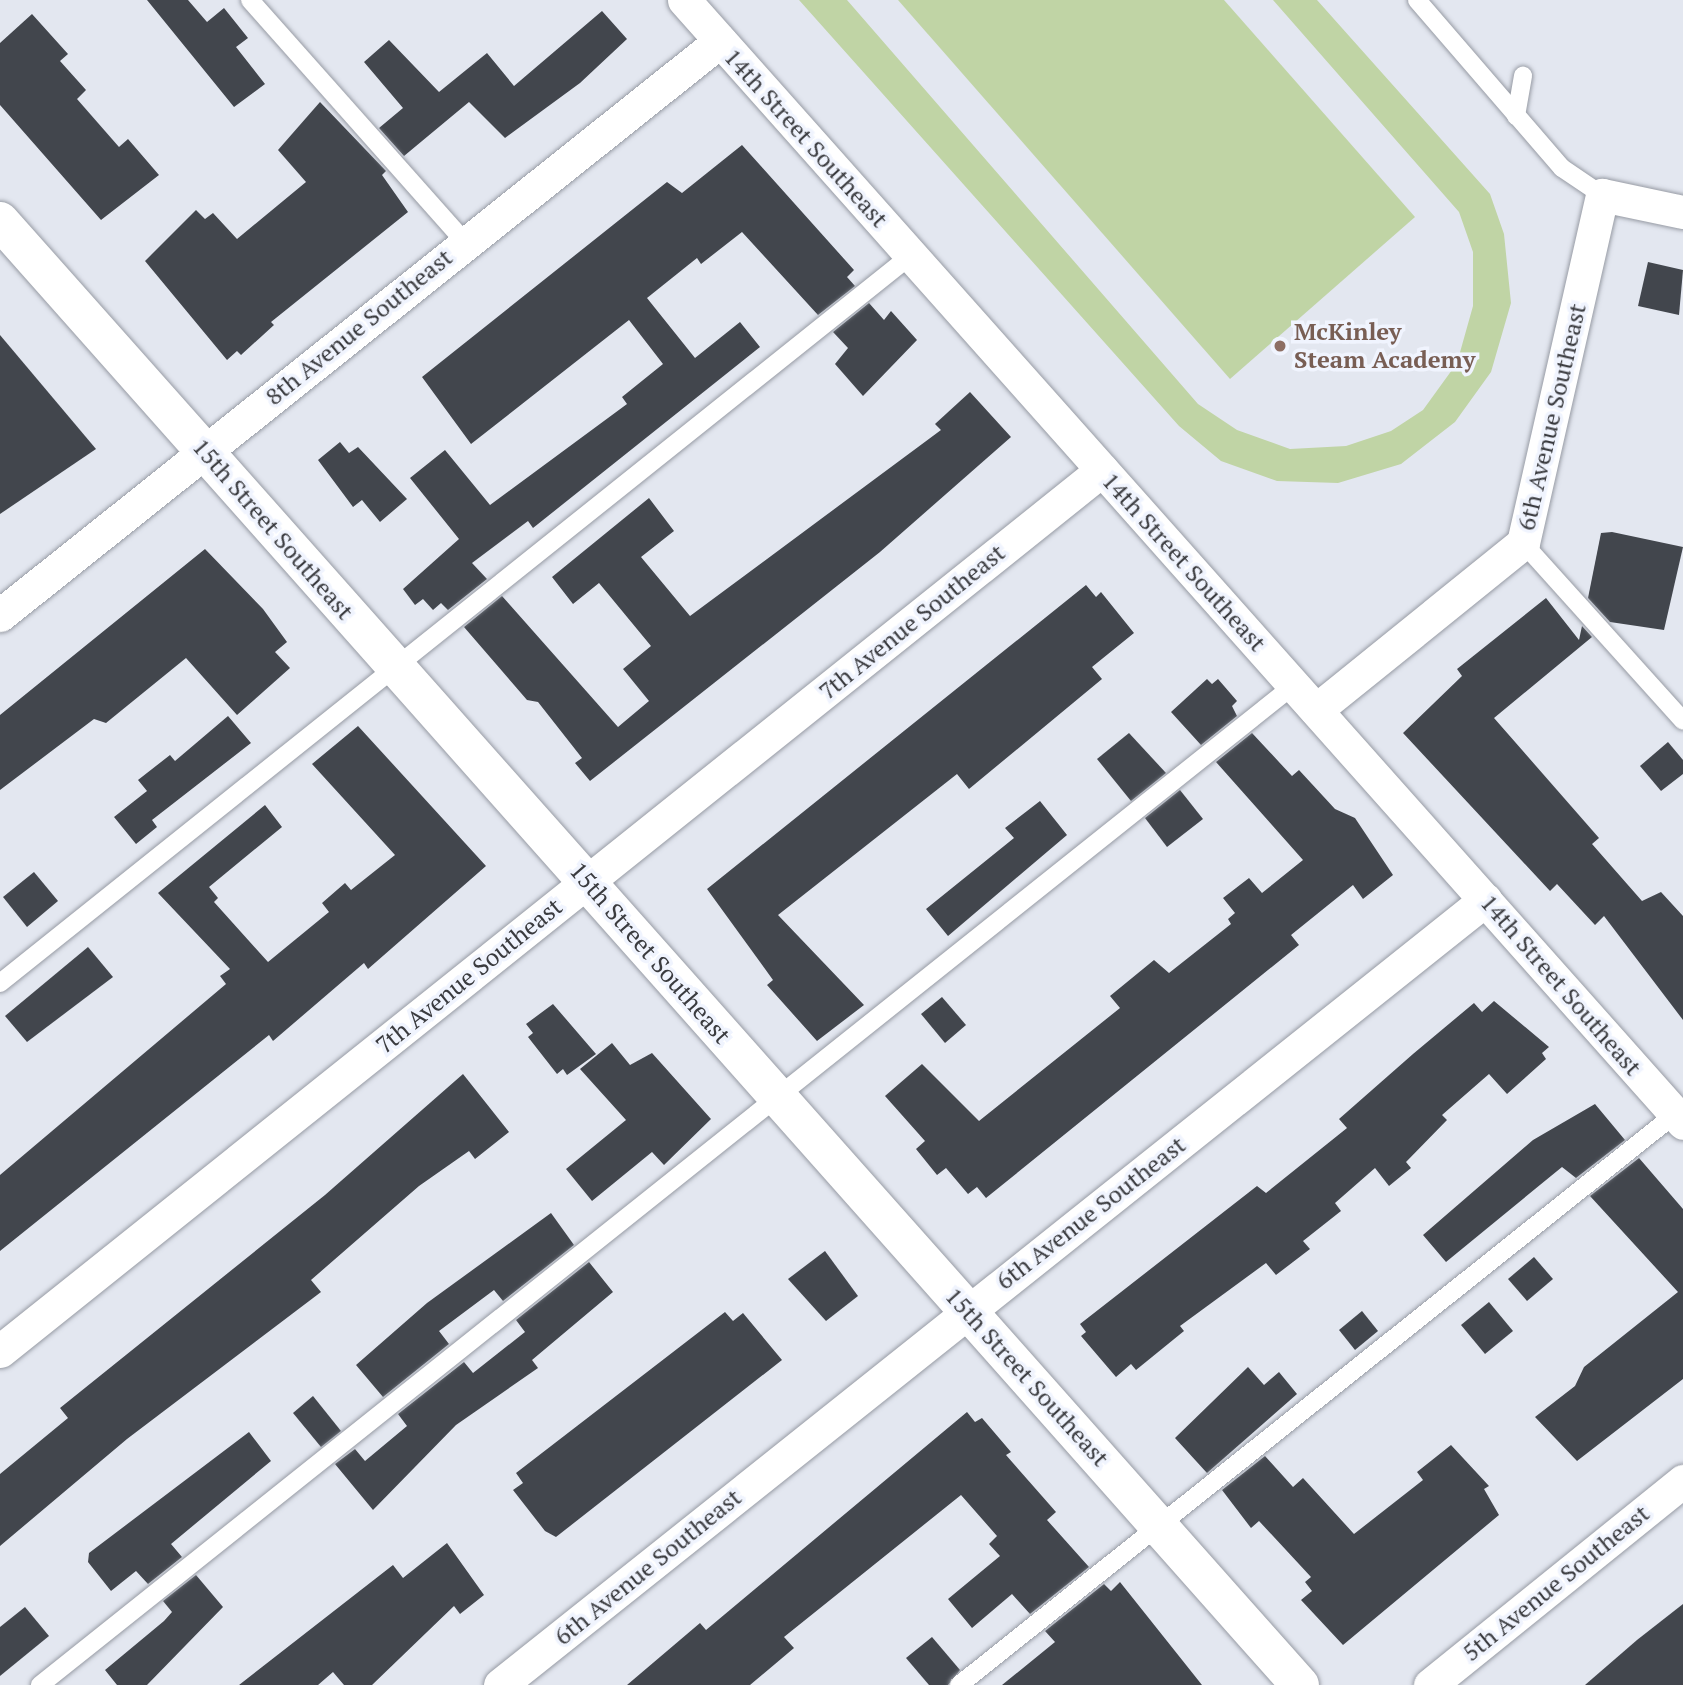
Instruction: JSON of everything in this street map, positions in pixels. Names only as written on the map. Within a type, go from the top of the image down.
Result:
[{"type":"street","name":"14th Street Southeast","points":[[684,0],[1315,710],[1680,1115]]},
{"type":"street","name":"8th Avenue Southeast","points":[[0,615],[720,41]]},
{"type":"street","points":[[1602,195],[1683,212]]},
{"type":"street","name":"6th Avenue Southeast","points":[[1315,710],[1523,543],[1602,195]]},
{"type":"street","name":"15th Street Southeast","points":[[0,221],[1300,1685]]},
{"type":"street","name":"7th Avenue Southeast","points":[[0,1351],[1102,470]]},
{"type":"street","name":"6th Avenue Southeast","points":[[500,1685],[1485,900]]},
{"type":"street","name":"5th Avenue Southeast","points":[[1430,1685],[1683,1481]]},
{"type":"lane","points":[[250,0],[466,243]]},
{"type":"lane","points":[[1417,0],[1562,168],[1602,195]]},
{"type":"lane","points":[[1516,116],[1523,76]]},
{"type":"lane","points":[[0,984],[910,256]]},
{"type":"lane","points":[[1523,543],[1683,721]]},
{"type":"lane","points":[[40,1685],[1294,685]]},
{"type":"lane","points":[[959,1685],[1680,1115]]},
{"type":"green space","points":[[799,0],[847,0],[1198,404],[1237,430],[1290,449],[1346,446],[1391,431],[1423,410],[1457,363],[1473,306],[1473,252],[1459,212],[1273,0],[1317,0],[1490,194],[1504,234],[1511,303],[1491,372],[1455,422],[1401,464],[1338,483],[1277,481],[1221,461],[1179,426]]},
{"type":"green space","points":[[898,0],[1224,0],[1415,217],[1230,379]]},
{"type":"building","points":[[147,0],[188,0],[207,22],[224,8],[248,38],[236,47],[265,84],[234,107]]},
{"type":"building","points":[[602,11],[627,39],[580,83],[505,138],[469,102],[404,156],[379,128],[403,108],[364,62],[389,40],[439,92],[487,53],[514,86]]},
{"type":"building","points":[[32,14],[68,54],[60,61],[86,90],[77,99],[119,147],[128,139],[159,175],[101,220],[0,105],[0,43]]},
{"type":"building","points":[[320,102],[386,171],[382,175],[408,212],[271,322],[274,325],[241,355],[237,351],[227,360],[145,261],[196,210],[205,219],[213,213],[237,239],[306,182],[278,150]]},
{"type":"building","points":[[742,145],[854,270],[847,277],[855,286],[818,315],[742,232],[701,264],[697,258],[647,298],[695,358],[740,322],[760,347],[533,528],[528,521],[472,563],[487,579],[448,610],[441,603],[433,610],[423,599],[415,605],[403,589],[459,539],[410,478],[445,450],[490,505],[627,404],[622,397],[663,364],[629,320],[471,444],[422,377],[667,182],[682,193]]},
{"type":"building","points":[[1648,262],[1683,270],[1679,315],[1638,306]]},
{"type":"building","points":[[869,303],[884,320],[891,311],[917,340],[863,396],[835,364],[848,348],[833,332]]},
{"type":"building","points":[[0,335],[96,449],[0,514]]},
{"type":"building","points":[[970,392],[1011,437],[880,552],[590,781],[575,763],[582,758],[538,702],[527,700],[464,627],[502,596],[618,727],[649,701],[623,669],[651,646],[599,583],[573,604],[552,577],[649,498],[674,531],[641,557],[690,616],[941,430],[935,424]]},
{"type":"building","points":[[340,442],[349,453],[358,447],[407,499],[380,522],[362,500],[353,507],[318,460]]},
{"type":"building","points":[[1612,532],[1683,547],[1664,630],[1610,622],[1588,598],[1601,533]]},
{"type":"building","points":[[205,549],[263,609],[287,642],[275,652],[290,668],[237,715],[186,658],[106,723],[94,719],[0,790],[0,715]]},
{"type":"building","points":[[1086,585],[1096,597],[1101,592],[1134,633],[1092,667],[1102,679],[969,789],[957,774],[778,915],[864,1005],[817,1041],[767,985],[773,980],[707,889]]},
{"type":"building","points":[[1546,598],[1579,640],[1582,626],[1592,637],[1494,718],[1599,838],[1592,844],[1642,901],[1661,892],[1683,916],[1683,1020],[1604,916],[1595,925],[1557,884],[1550,891],[1403,733],[1462,676],[1457,669]]},
{"type":"building","points":[[1207,679],[1212,684],[1218,679],[1237,701],[1232,706],[1237,716],[1201,745],[1171,712]]},
{"type":"building","points":[[228,716],[251,743],[152,820],[157,827],[136,844],[114,817],[147,791],[138,780],[170,755],[175,761]]},
{"type":"building","points":[[358,726],[486,866],[368,969],[364,963],[273,1041],[269,1035],[0,1251],[0,1175],[226,984],[220,976],[230,969],[158,893],[265,805],[282,827],[209,887],[218,898],[214,902],[268,962],[329,912],[322,903],[345,883],[351,890],[395,855],[312,764]]},
{"type":"building","points":[[1129,733],[1166,773],[1131,801],[1097,759]]},
{"type":"building","points":[[1252,733],[1292,776],[1299,770],[1335,809],[1355,818],[1393,875],[1363,899],[1353,885],[1291,935],[1299,945],[986,1198],[977,1187],[968,1194],[946,1168],[937,1175],[916,1149],[925,1141],[885,1096],[922,1064],[979,1121],[1120,1008],[1110,996],[1154,960],[1169,973],[1231,924],[1228,919],[1235,913],[1223,898],[1249,878],[1262,893],[1303,860],[1216,762]]},
{"type":"building","points":[[1668,742],[1683,760],[1683,774],[1661,791],[1640,766]]},
{"type":"building","points":[[1180,790],[1203,819],[1167,847],[1145,818]]},
{"type":"building","points":[[1040,801],[1067,835],[948,936],[926,909],[1014,838],[1005,828]]},
{"type":"building","points":[[34,872],[58,901],[27,927],[3,897]]},
{"type":"building","points":[[88,947],[113,977],[27,1042],[5,1016]]},
{"type":"building","points":[[942,997],[966,1025],[945,1043],[921,1014]]},
{"type":"building","points":[[1494,1001],[1549,1047],[1542,1053],[1546,1059],[1507,1094],[1489,1074],[1442,1115],[1447,1120],[1406,1162],[1411,1168],[1389,1186],[1375,1168],[1335,1203],[1341,1211],[1303,1241],[1310,1249],[1276,1275],[1266,1263],[1180,1326],[1184,1331],[1136,1370],[1131,1364],[1116,1377],[1081,1336],[1086,1332],[1080,1324],[1257,1186],[1266,1193],[1347,1128],[1339,1119],[1413,1054],[1474,1003],[1482,1012]]},
{"type":"building","points":[[553,1004],[596,1054],[567,1075],[563,1069],[557,1074],[528,1037],[533,1033],[526,1024]]},
{"type":"building","points":[[612,1043],[630,1065],[652,1053],[711,1119],[664,1165],[652,1152],[592,1201],[566,1169],[626,1120],[580,1069]]},
{"type":"building","points":[[463,1074],[509,1132],[475,1159],[469,1151],[419,1186],[311,1280],[321,1292],[127,1439],[0,1546],[0,1474],[68,1418],[60,1408],[325,1195]]},
{"type":"building","points":[[1595,1104],[1625,1140],[1576,1178],[1562,1167],[1446,1262],[1423,1235],[1533,1140]]},
{"type":"building","points":[[1639,1158],[1683,1209],[1683,1379],[1577,1461],[1535,1417],[1575,1386],[1584,1367],[1678,1292],[1590,1196]]},
{"type":"building","points":[[551,1213],[574,1245],[503,1301],[494,1290],[439,1331],[449,1344],[383,1397],[356,1365],[427,1303]]},
{"type":"building","points":[[825,1251],[858,1296],[826,1321],[788,1279]]},
{"type":"building","points":[[1534,1257],[1553,1279],[1527,1301],[1508,1279]]},
{"type":"building","points":[[589,1262],[613,1292],[532,1360],[538,1368],[456,1425],[373,1510],[335,1464],[355,1449],[365,1461],[407,1426],[398,1414],[464,1362],[473,1373],[525,1332],[516,1320]]},
{"type":"building","points":[[1489,1302],[1513,1331],[1485,1354],[1461,1325]]},
{"type":"building","points":[[1362,1311],[1378,1331],[1355,1350],[1339,1330]]},
{"type":"building","points":[[725,1312],[733,1321],[743,1313],[782,1360],[556,1537],[545,1531],[513,1490],[523,1483],[516,1473]]},
{"type":"building","points":[[1248,1367],[1264,1385],[1279,1372],[1297,1394],[1207,1473],[1175,1438]]},
{"type":"building","points":[[313,1396],[341,1431],[321,1447],[293,1413]]},
{"type":"building","points":[[967,1412],[975,1422],[982,1418],[1011,1452],[1006,1455],[1056,1512],[1047,1520],[1089,1567],[1030,1614],[1012,1594],[972,1628],[948,1599],[1000,1556],[989,1544],[997,1536],[961,1495],[784,1637],[794,1648],[750,1685],[627,1685],[700,1623],[706,1630]]},
{"type":"building","points":[[249,1432],[271,1461],[171,1544],[182,1557],[148,1584],[136,1571],[111,1591],[88,1562],[89,1553]]},
{"type":"building","points":[[1451,1445],[1489,1486],[1484,1489],[1499,1515],[1343,1645],[1301,1600],[1312,1591],[1305,1582],[1311,1577],[1259,1521],[1251,1528],[1222,1490],[1265,1456],[1293,1487],[1303,1478],[1354,1534],[1423,1480],[1417,1472]]},
{"type":"building","points":[[447,1543],[484,1595],[460,1614],[454,1606],[372,1685],[344,1685],[333,1672],[318,1685],[239,1685],[393,1565],[403,1578]]},
{"type":"building","points":[[196,1575],[223,1607],[147,1685],[117,1685],[105,1670],[164,1621],[172,1612],[163,1601]]},
{"type":"building","points":[[1120,1582],[1202,1685],[1002,1685],[1055,1642],[1045,1631],[1104,1584],[1111,1591]]},
{"type":"building","points":[[1683,1604],[1683,1685],[1585,1685],[1637,1640]]},
{"type":"building","points":[[25,1607],[49,1636],[0,1676],[0,1627]]},
{"type":"building","points":[[932,1637],[960,1670],[948,1685],[929,1685],[906,1658]]},
{"type":"place","name":"McKinley Steam Academy","points":[[1280,346]]}]
